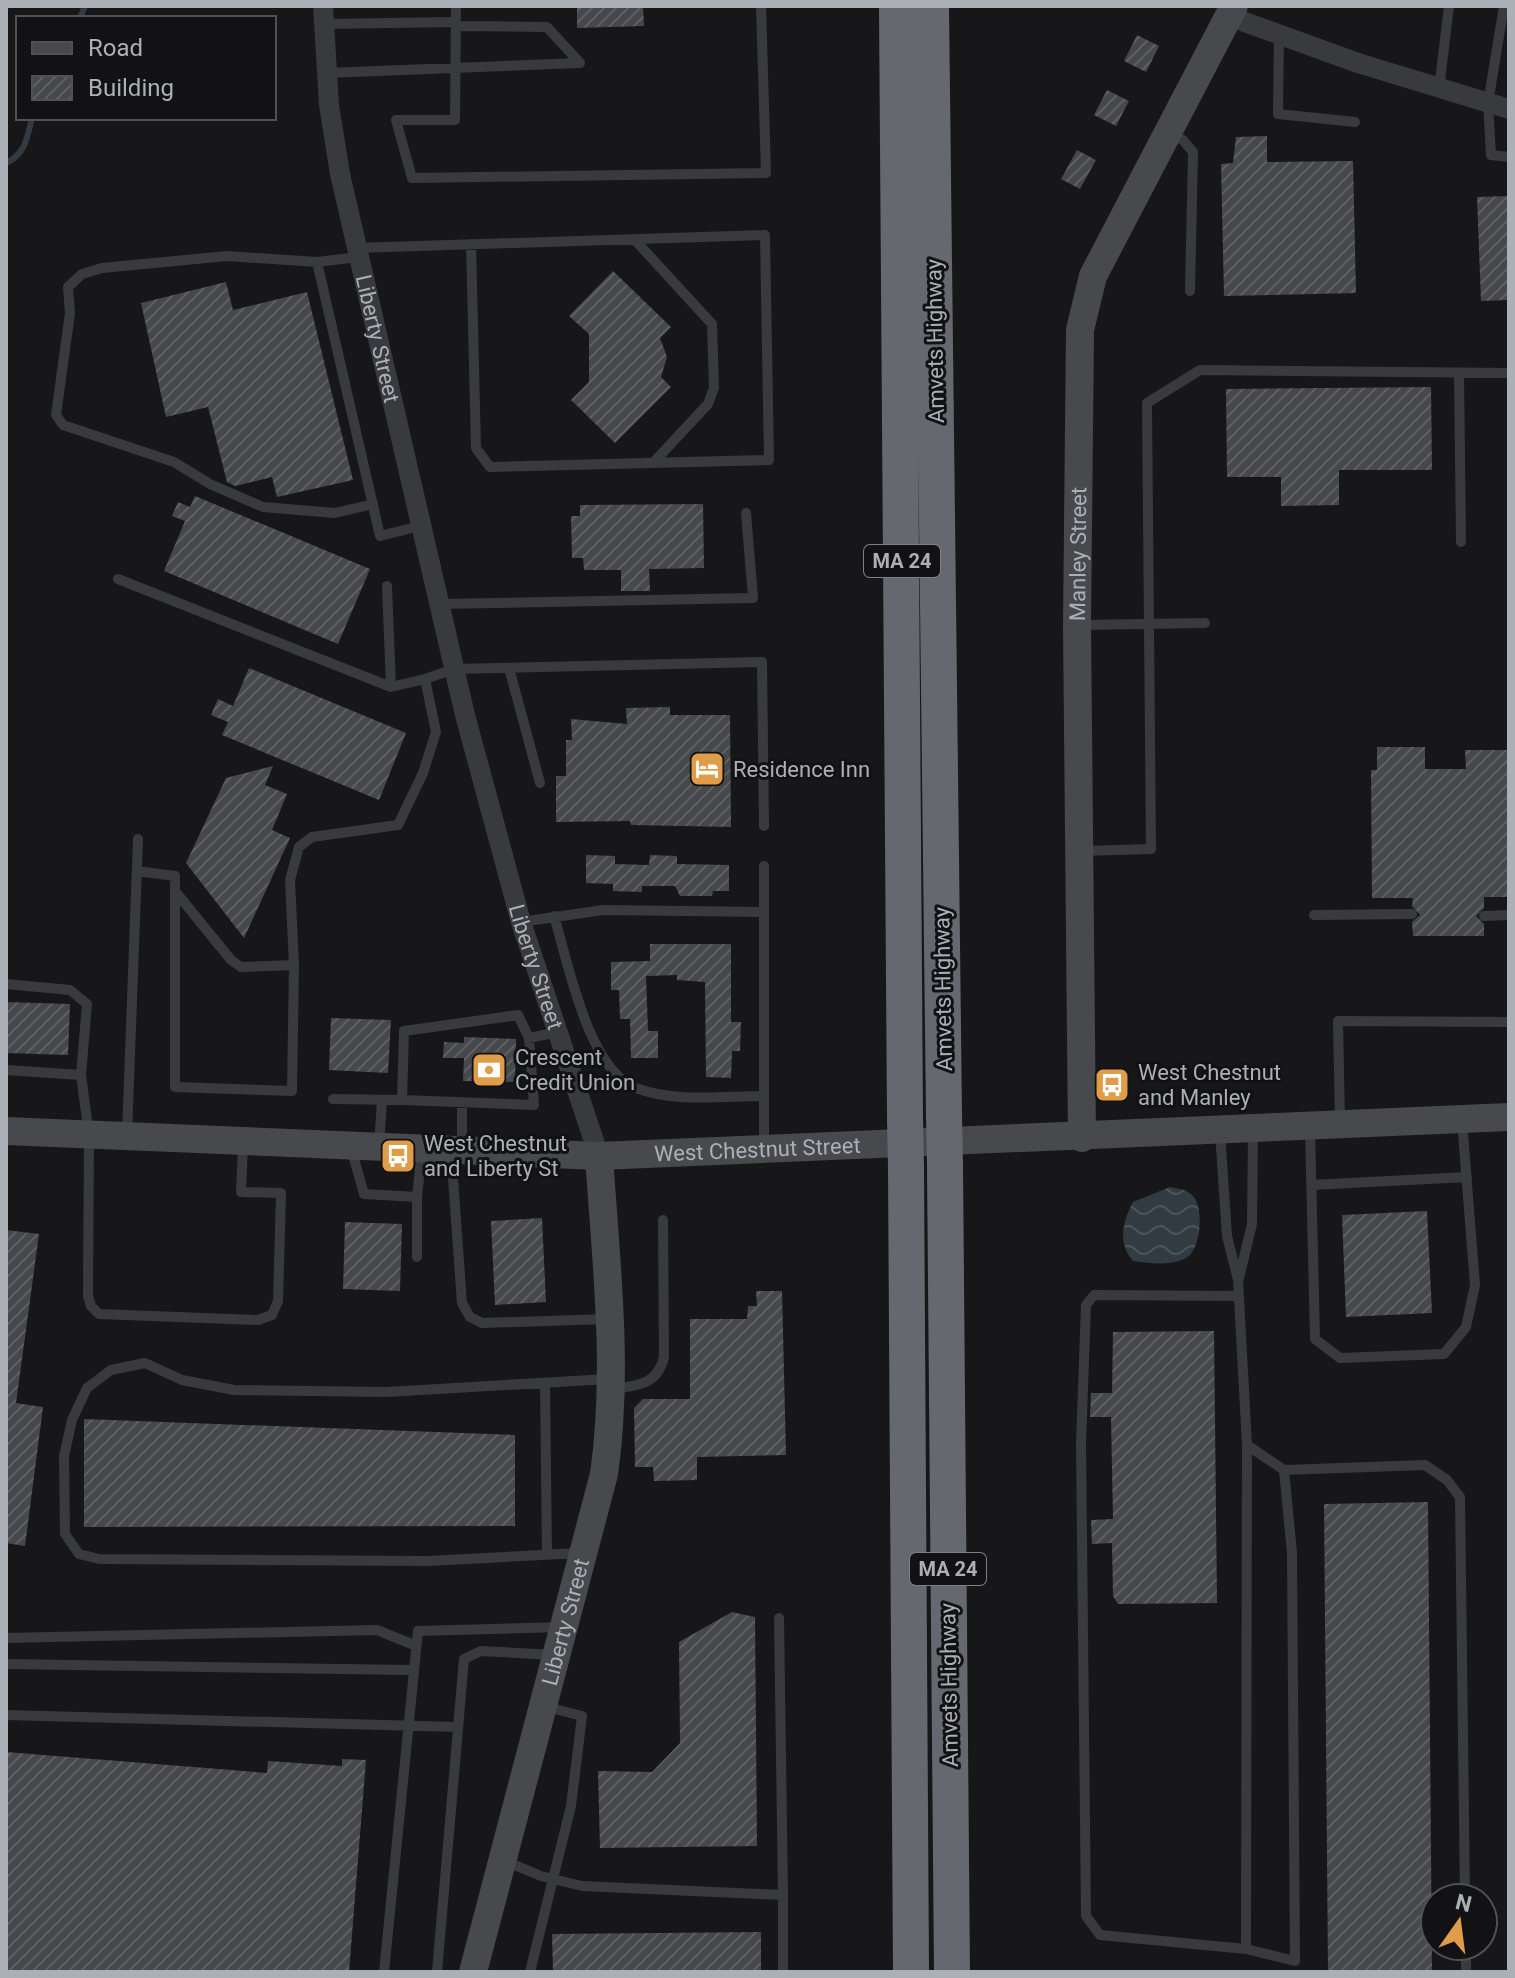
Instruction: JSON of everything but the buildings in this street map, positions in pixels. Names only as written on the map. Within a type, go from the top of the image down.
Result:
[{"type":"highway","points":[[888,6],[897,126]]},
{"type":"highway","name":"Amvets Highway","points":[[897,6],[911,1972]]},
{"type":"highway","name":"Amvets Highway","points":[[931,6],[952,1972]]},
{"type":"highway","points":[[932,155],[947,6]]},
{"type":"main road","name":"Manley Street","points":[[1082,1138],[1077,625],[1077,355],[1081,317],[1093,276],[1231,11]]},
{"type":"main road","name":"West Chestnut Street","points":[[6,1131],[599,1156],[1253,1131],[1509,1117]]},
{"type":"main road","name":"Liberty Street","points":[[473,1972],[604,1474],[612,1384],[599,1156]]},
{"type":"street","points":[[1231,11],[1279,34],[1439,89],[1509,109]]},
{"type":"street","name":"Liberty Street","points":[[324,15],[332,127],[357,252],[438,604],[521,922],[599,1156]]},
{"type":"lane","points":[[456,6],[455,120],[396,120],[412,178],[766,173],[761,6]]},
{"type":"lane","points":[[1439,89],[1449,6]]},
{"type":"lane","points":[[1504,6],[1488,103],[1491,155],[1509,157]]},
{"type":"lane","points":[[324,15],[547,27],[580,63],[327,73]]},
{"type":"lane","points":[[1279,34],[1278,114],[1355,122]]},
{"type":"lane","points":[[1167,133],[1183,140],[1193,152],[1190,291]]},
{"type":"lane","points":[[373,504],[335,513],[263,507],[210,484],[174,462],[63,425],[56,415],[70,313],[68,287],[82,274],[102,268],[227,256],[317,262],[357,252],[471,244],[765,235],[769,460],[490,467],[476,448],[471,244]]},
{"type":"lane","points":[[634,239],[712,324],[714,388],[708,404],[653,463]]},
{"type":"lane","points":[[317,262],[380,536],[420,526]]},
{"type":"lane","points":[[1079,852],[1151,849],[1147,403],[1200,370],[1509,373]]},
{"type":"lane","points":[[1459,373],[1461,542]]},
{"type":"lane","points":[[438,604],[753,598],[746,513]]},
{"type":"lane","points":[[118,579],[391,687],[454,669],[762,662],[764,826]]},
{"type":"lane","points":[[387,586],[391,687]]},
{"type":"lane","points":[[1077,625],[1205,623]]},
{"type":"lane","points":[[509,668],[540,783]]},
{"type":"lane","points":[[137,871],[175,876],[175,1087],[292,1091],[294,965],[290,880],[299,847],[312,837],[398,825],[423,773],[436,732],[425,679]]},
{"type":"lane","points":[[127,1136],[138,839]]},
{"type":"lane","points":[[764,866],[764,1151]]},
{"type":"lane","points":[[175,891],[231,960],[241,967],[294,965]]},
{"type":"lane","points":[[521,922],[603,910],[764,912]]},
{"type":"lane","points":[[1314,915],[1412,914]]},
{"type":"lane","points":[[1484,916],[1509,915]]},
{"type":"lane","points":[[554,916],[590,1031],[617,1077],[635,1088],[663,1095],[764,1096]]},
{"type":"lane","points":[[6,984],[70,990],[87,1004],[81,1075],[89,1135],[88,1296],[93,1309],[106,1315],[262,1320],[272,1315],[278,1305],[281,1193],[241,1192],[243,1141]]},
{"type":"lane","points":[[333,1099],[534,1105],[529,1038],[518,1015],[404,1031],[402,1100]]},
{"type":"lane","points":[[1340,1125],[1338,1021],[1509,1022]]},
{"type":"lane","points":[[529,1038],[558,1032]]},
{"type":"lane","points":[[6,1070],[81,1075]]},
{"type":"lane","points":[[379,1146],[382,1100]]},
{"type":"lane","points":[[462,1103],[456,1149],[462,1303],[470,1317],[482,1323],[610,1319]]},
{"type":"lane","points":[[1310,1127],[1315,1339],[1340,1358],[1444,1354],[1466,1327],[1475,1285],[1461,1119]]},
{"type":"lane","points":[[1238,1280],[1252,1224],[1253,1131]]},
{"type":"lane","points":[[1220,1132],[1227,1236],[1238,1280],[1247,1445],[1246,1949]]},
{"type":"lane","points":[[349,1145],[364,1194],[417,1197]]},
{"type":"lane","points":[[417,1257],[417,1197],[422,1147]]},
{"type":"lane","points":[[1312,1185],[1467,1177]]},
{"type":"lane","points":[[585,1553],[428,1561],[99,1559],[79,1554],[65,1534],[64,1456],[72,1420],[87,1388],[111,1370],[145,1363],[182,1380],[234,1390],[387,1392],[647,1384],[660,1373],[664,1357],[663,1220]]},
{"type":"lane","points":[[1239,1296],[1094,1295],[1090,1299],[1081,1444],[1086,1916],[1100,1935],[1246,1949],[1295,1966],[1292,1553],[1284,1470]]},
{"type":"lane","points":[[545,1385],[547,1555]]},
{"type":"lane","points":[[1247,1445],[1284,1470],[1425,1465],[1447,1480],[1460,1497],[1465,1882]]},
{"type":"lane","points":[[779,1618],[783,1972]]},
{"type":"lane","points":[[384,1972],[411,1670],[418,1631],[565,1627]]},
{"type":"lane","points":[[6,1638],[377,1630],[414,1645]]},
{"type":"lane","points":[[437,1972],[464,1659],[481,1651],[558,1655]]},
{"type":"lane","points":[[6,1664],[411,1670]]},
{"type":"lane","points":[[530,1972],[571,1806],[582,1716],[544,1707]]},
{"type":"lane","points":[[6,1715],[458,1727]]},
{"type":"lane","points":[[503,1860],[551,1879],[582,1886],[783,1895]]},
{"type":"water","points":[[1170,1187],[1188,1192],[1199,1209],[1200,1226],[1193,1251],[1183,1259],[1169,1263],[1133,1261],[1125,1247],[1123,1232],[1133,1202]]},
{"type":"waterway","points":[[81,16],[85,6]]},
{"type":"waterway","points":[[6,163],[22,150],[32,120]]},
{"type":"place","name":"Residence Inn","points":[[707,769]]},
{"type":"place","name":"Crescent Credit Union","points":[[489,1070]]},
{"type":"place","name":"West Chestnut and Manley","points":[[1112,1085]]},
{"type":"place","name":"West Chestnut and Liberty St","points":[[398,1156]]}]
